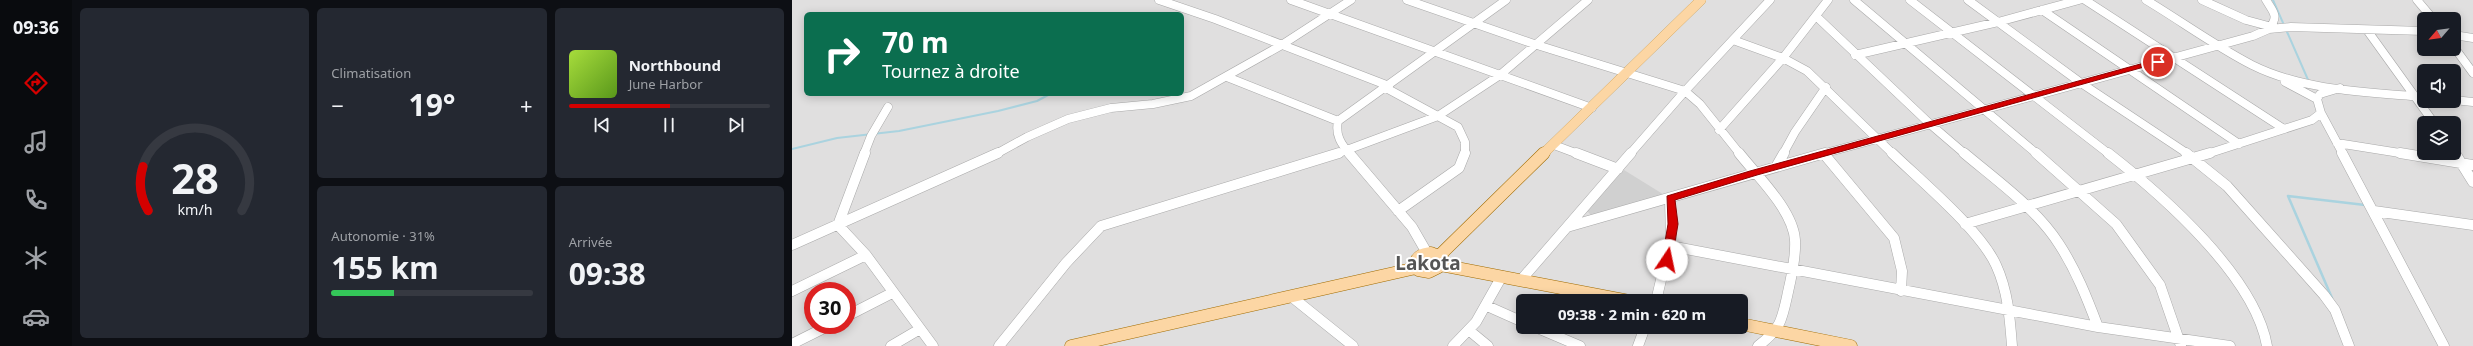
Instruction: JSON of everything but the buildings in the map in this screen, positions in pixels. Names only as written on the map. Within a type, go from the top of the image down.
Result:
[{"type":"main road","points":[[1416,268],[1421,272],[1429,272],[1436,258],[1554,145],[1701,0]]},
{"type":"main road","points":[[1416,268],[1416,260],[1436,258],[1502,276],[1593,294]]},
{"type":"main road","points":[[1071,346],[1416,268]]},
{"type":"main road","points":[[1748,325],[1851,346]]},
{"type":"street","points":[[1159,0],[1222,22],[1387,87],[1458,127],[1465,135],[1464,160],[1459,168],[1398,211]]},
{"type":"street","points":[[1291,0],[1592,108]]},
{"type":"street","points":[[792,244],[987,159],[1028,137],[1068,119],[1111,108],[1176,100],[1191,96],[1280,46],[1351,0]]},
{"type":"street","points":[[1407,0],[1475,24],[1685,91],[1700,104],[1753,173],[1784,210],[1795,240],[1792,270],[1776,331],[1758,346]]},
{"type":"street","points":[[1338,122],[1475,24],[1506,0]]},
{"type":"street","points":[[999,346],[1066,263],[1101,226],[1346,151],[1438,116],[1500,76],[1588,0]]},
{"type":"street","points":[[1521,280],[1685,91],[1770,0]]},
{"type":"street","points":[[1719,130],[1817,17],[1828,0]]},
{"type":"street","points":[[1854,0],[1985,110],[2116,224],[2160,285],[2180,342]]},
{"type":"street","points":[[1910,0],[2032,96],[2135,174],[2175,209],[2203,238],[2235,279],[2253,310],[2267,346]]},
{"type":"street","points":[[1968,0],[2081,83],[2151,131],[2194,158],[2227,186],[2324,295],[2335,310],[2349,346]]},
{"type":"street","points":[[1855,55],[1950,31],[1998,22],[2079,0]]},
{"type":"street","points":[[2085,0],[2284,129]]},
{"type":"street","points":[[2146,0],[2267,72],[2317,99],[2321,113],[2444,346]]},
{"type":"street","points":[[2202,0],[2246,20],[2271,28]]},
{"type":"street","points":[[2266,0],[2275,15],[2275,21],[2271,28]]},
{"type":"street","points":[[2417,0],[2427,12]]},
{"type":"street","points":[[2042,10],[2128,70],[2239,144]]},
{"type":"street","points":[[1817,17],[1855,55],[1930,124],[2025,205],[2059,243],[2082,284],[2098,327]]},
{"type":"street","points":[[1567,227],[1670,199],[1753,173],[1879,140],[1930,124],[2173,58],[2271,28],[2291,26],[2367,30],[2385,28],[2417,30]]},
{"type":"street","points":[[2367,30],[2429,116]]},
{"type":"street","points":[[2461,36],[2473,38]]},
{"type":"street","points":[[1733,40],[1782,58],[1807,71],[1826,87],[1965,224],[1996,264],[2009,310],[2012,346]]},
{"type":"street","points":[[2460,56],[2473,74]]},
{"type":"street","points":[[2267,72],[2299,82],[2415,96]]},
{"type":"street","points":[[1227,77],[1338,122]]},
{"type":"street","points":[[1776,167],[1795,132],[1826,87]]},
{"type":"street","points":[[2317,99],[2320,94],[2327,90],[2340,88]]},
{"type":"street","points":[[2461,101],[2473,102]]},
{"type":"street","points":[[838,225],[871,136],[888,107]]},
{"type":"street","points":[[1965,224],[2025,205],[2239,144],[2312,120],[2321,113]]},
{"type":"street","points":[[1338,122],[1338,135],[1346,151],[1412,227],[1436,258]]},
{"type":"street","points":[[2337,143],[2473,165]]},
{"type":"street","points":[[1554,145],[1618,169]]},
{"type":"street","points":[[1824,154],[1894,238],[1902,271],[1901,290]]},
{"type":"street","points":[[2460,160],[2473,182]]},
{"type":"street","points":[[1658,294],[1670,246],[1673,224],[1670,199]]},
{"type":"street","points":[[2374,211],[2473,225]]},
{"type":"street","points":[[838,225],[866,255],[892,293],[933,346]]},
{"type":"street","points":[[1670,246],[2180,342],[2230,346]]},
{"type":"street","points":[[792,290],[866,255]]},
{"type":"street","points":[[1453,346],[1470,332],[1487,306],[1502,276]]},
{"type":"street","points":[[856,311],[892,293]]},
{"type":"street","points":[[1292,297],[1351,345]]},
{"type":"street","points":[[1487,306],[1516,319]]},
{"type":"street","points":[[891,346],[920,329]]},
{"type":"street","points":[[1470,332],[1488,346]]},
{"type":"street","points":[[792,344],[812,334]]},
{"type":"street","points":[[1552,334],[1580,346]]},
{"type":"street","points":[[1638,346],[1642,334]]},
{"type":"shaded area","points":[[792,0],[2473,0],[2473,346],[792,346]]},
{"type":"shaded area","points":[[1624,170],[1666,196],[1593,217],[1586,210]]},
{"type":"waterway","points":[[2273,0],[2309,82]]},
{"type":"waterway","points":[[792,149],[837,138],[899,131],[998,111],[1037,101],[1046,96]]},
{"type":"waterway","points":[[2332,298],[2288,196],[2365,205]]},
{"type":"district","name":"Lakota","points":[[1428,263]]},
{"type":"route","points":[[1667,260],[1673,224],[1670,199],[1753,173],[1879,140],[1930,124],[2158,62]]}]
